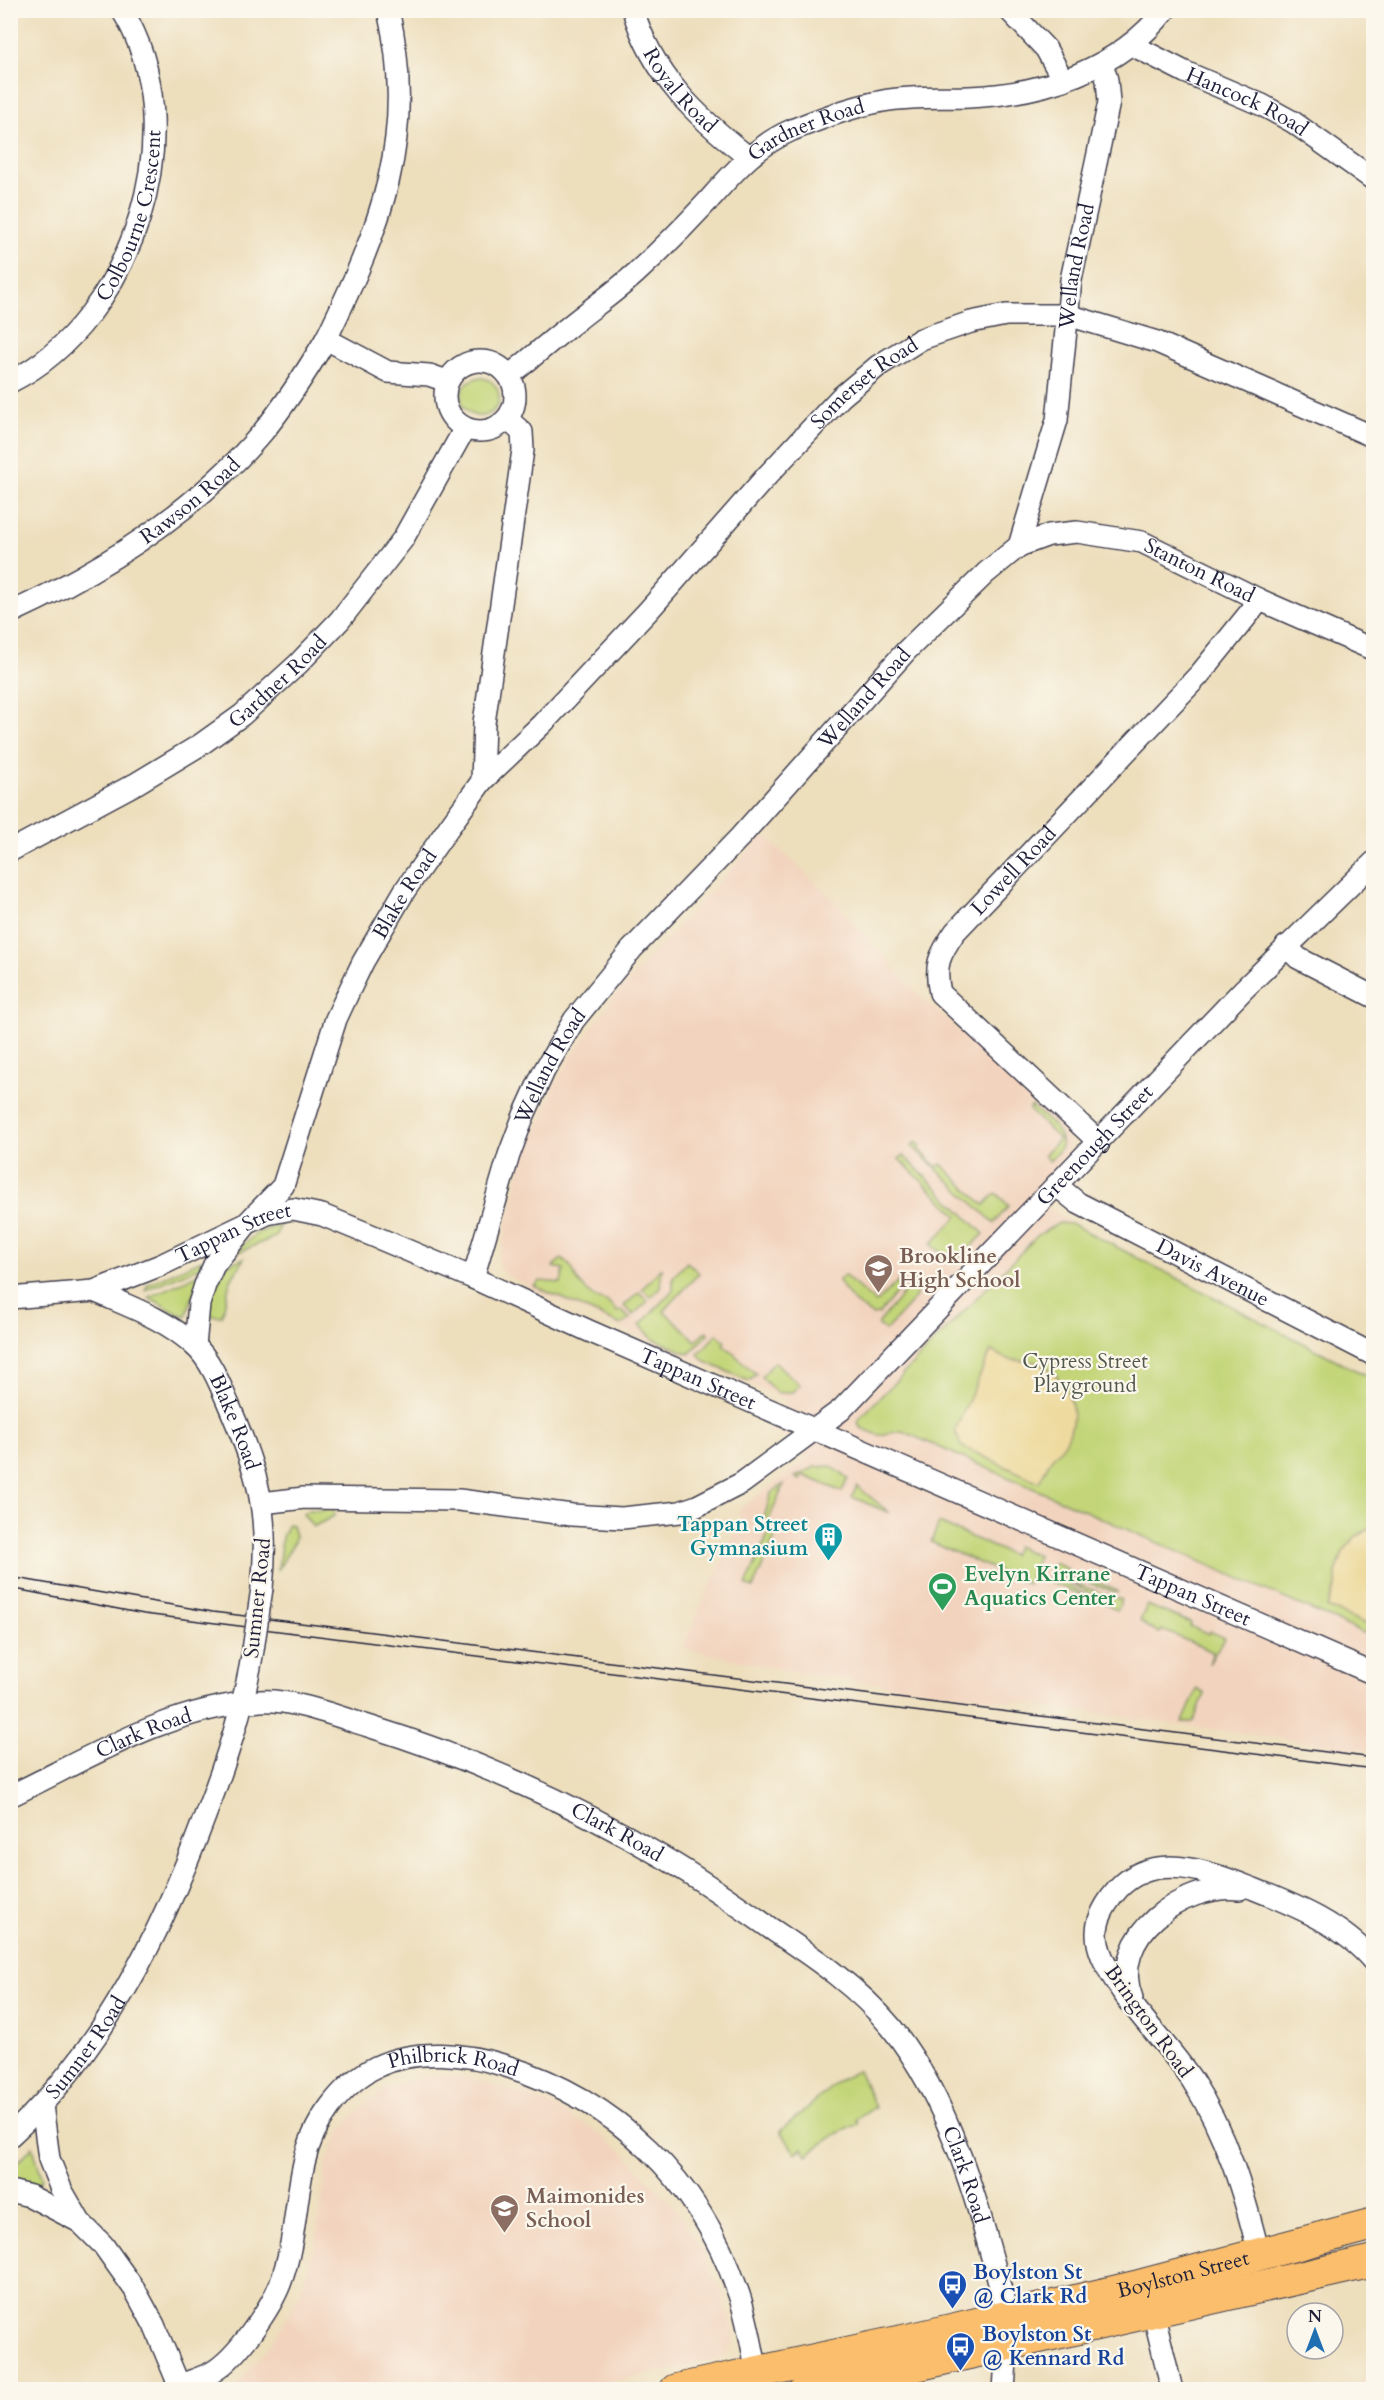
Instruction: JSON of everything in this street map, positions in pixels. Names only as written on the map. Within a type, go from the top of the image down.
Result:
[{"type":"highway","name":"Boylston Street","points":[[806,2390],[1008,2331],[1139,2286],[1374,2224]]},
{"type":"highway","name":"Boylston Street","points":[[676,2390],[755,2361],[1153,2311],[1374,2261]]},
{"type":"street","name":"Colbourne Crescent","points":[[10,382],[59,348],[90,314],[108,287],[127,251],[142,208],[152,159],[151,96],[139,45],[122,10]]},
{"type":"street","name":"Rawson Road","points":[[10,613],[73,582],[117,556],[171,519],[204,491],[263,432],[326,339],[372,239],[394,161],[398,117],[397,70],[388,10]]},
{"type":"street","name":"Royal Road","points":[[633,10],[641,36],[667,81],[700,115],[748,157]]},
{"type":"street","points":[[1009,10],[1046,49],[1063,80]]},
{"type":"street","name":"Gardner Road","points":[[510,375],[635,274],[748,157],[781,135],[854,107],[900,99],[1004,94],[1034,89],[1063,80],[1102,63],[1132,45],[1165,10]]},
{"type":"street","name":"Hancock Road","points":[[1132,45],[1185,72],[1262,105],[1293,122],[1374,180]]},
{"type":"street","name":"Welland Road","points":[[473,1278],[509,1155],[524,1115],[544,1071],[574,1020],[632,949],[740,837],[906,651],[986,573],[1019,546],[1057,420],[1071,280],[1080,229],[1109,102],[1107,80],[1102,63]]},
{"type":"street","name":"Somerset Road","points":[[482,781],[542,724],[649,610],[765,478],[841,397],[878,366],[921,339],[971,322],[1006,315],[1068,315],[1157,342],[1374,437]]},
{"type":"street","points":[[326,339],[383,370],[429,375],[447,381]]},
{"type":"street","points":[[478,360],[490,361],[510,375],[515,386],[514,409],[499,426],[488,431],[465,428],[448,412],[445,397],[447,381],[457,369],[467,363],[478,360]]},
{"type":"street","points":[[482,781],[484,723],[523,450],[522,432],[507,419]]},
{"type":"street","name":"Gardner Road","points":[[10,851],[137,783],[200,746],[243,715],[298,664],[340,620],[403,539],[465,428]]},
{"type":"street","name":"Stanton Road","points":[[1019,546],[1049,536],[1077,532],[1142,542],[1260,600],[1374,650]]},
{"type":"street","name":"Lowell Road","points":[[1099,1142],[940,993],[937,978],[938,963],[944,948],[955,932],[1200,674],[1260,600]]},
{"type":"street","name":"Blake Road","points":[[195,1346],[198,1311],[205,1285],[214,1265],[249,1221],[284,1186],[336,1019],[363,962],[405,890],[482,781]]},
{"type":"street","name":"Greenough Street","points":[[816,1429],[841,1410],[1286,946],[1374,862]]},
{"type":"street","points":[[1286,946],[1298,958],[1374,997]]},
{"type":"street","name":"Davis Avenue","points":[[1056,1185],[1078,1203],[1374,1355]]},
{"type":"street","name":"Tappan Street","points":[[10,1298],[94,1291],[160,1265],[249,1221],[281,1210],[293,1209],[308,1212],[346,1225],[473,1278],[589,1331],[1374,1674]]},
{"type":"street","name":"Blake Road","points":[[94,1291],[157,1318],[195,1346],[213,1371],[225,1394],[255,1468],[262,1503]]},
{"type":"street","points":[[262,1503],[304,1498],[459,1500],[597,1517],[644,1517],[680,1512],[720,1495],[753,1476],[816,1429]]},
{"type":"street","name":"Sumner Road","points":[[10,2136],[42,2105],[70,2072],[103,2024],[167,1909],[214,1794],[243,1704],[253,1650],[265,1555],[262,1503]]},
{"type":"street","name":"Clark Road","points":[[10,1796],[113,1743],[148,1728],[206,1710],[264,1701],[283,1703],[337,1716],[428,1746],[517,1782],[607,1826],[668,1860],[828,1967],[860,1994],[882,2018],[918,2068],[934,2097],[957,2152],[987,2240],[1008,2331],[1004,2390]]},
{"type":"street","name":"Brington Road","points":[[1259,2254],[1248,2209],[1224,2140],[1192,2080],[1113,1977],[1097,1941],[1099,1921],[1104,1909],[1124,1883],[1148,1870],[1171,1867],[1210,1873],[1305,1909],[1361,1949],[1374,1962]]},
{"type":"street","points":[[1139,2012],[1129,1989],[1128,1966],[1133,1947],[1147,1926],[1167,1910],[1205,1891],[1228,1888],[1264,1893]]},
{"type":"street","name":"Philbrick Road","points":[[180,2387],[210,2373],[227,2361],[243,2343],[270,2304],[280,2283],[287,2259],[304,2160],[318,2127],[333,2103],[352,2083],[376,2067],[395,2060],[430,2055],[481,2059],[542,2079],[592,2104],[643,2142],[695,2205],[712,2233],[738,2290],[755,2361]]},
{"type":"street","points":[[42,2105],[52,2169],[61,2189],[80,2222],[103,2245],[135,2290],[154,2325],[180,2387]]},
{"type":"street","points":[[10,2191],[52,2206],[80,2222]]},
{"type":"street","points":[[1153,2311],[1172,2390]]},
{"type":"shaded area","name":"Brookline High School","points":[[763,834],[831,897],[917,993],[1033,1096],[1063,1126],[1070,1139],[1067,1155],[1031,1195],[1072,1224],[1373,1379],[1373,1751],[787,1671],[682,1648],[739,1521],[739,1509],[807,1458],[778,1430],[773,1429],[787,1400],[532,1289],[501,1271],[498,1263],[521,1166],[557,1080],[573,1054],[617,993]]},
{"type":"shaded area","name":"Maimonides School","points":[[433,2075],[452,2075],[481,2081],[547,2103],[596,2131],[626,2155],[674,2207],[700,2247],[721,2290],[731,2325],[734,2341],[729,2353],[721,2358],[580,2389],[234,2389],[272,2342],[301,2290],[316,2241],[327,2160],[342,2129],[358,2110],[385,2089],[408,2080]]},
{"type":"green space","points":[[480,378],[493,384],[499,397],[493,410],[480,416],[467,410],[461,397],[467,384]]},
{"type":"green space","points":[[1032,1106],[1056,1129],[1061,1140],[1059,1150],[1049,1161],[1044,1155],[1059,1139],[1029,1110]]},
{"type":"green space","points":[[916,1142],[921,1146],[919,1149],[937,1167],[941,1164],[984,1205],[996,1193],[1009,1206],[994,1223],[912,1146]]},
{"type":"green space","points":[[903,1155],[984,1234],[958,1259],[946,1261],[935,1258],[940,1252],[931,1244],[958,1216],[899,1159]]},
{"type":"green space","name":"Cypress Street Playground","points":[[1059,1223],[1072,1224],[1373,1379],[1373,1637],[902,1431],[878,1435],[861,1428],[858,1423],[860,1418],[1038,1235]]},
{"type":"green space","points":[[280,1225],[275,1237],[232,1255],[257,1233]]},
{"type":"green space","points":[[244,1258],[230,1281],[222,1316],[207,1315],[212,1294],[226,1265]]},
{"type":"green space","points":[[562,1258],[572,1268],[577,1280],[585,1289],[596,1298],[606,1301],[618,1312],[621,1310],[630,1319],[621,1325],[534,1286],[540,1281],[561,1283],[564,1269],[553,1267]]},
{"type":"green space","points":[[202,1260],[202,1266],[145,1290],[148,1284]]},
{"type":"green space","points":[[687,1262],[699,1273],[664,1311],[696,1341],[706,1331],[709,1333],[689,1354],[653,1339],[640,1325],[673,1290],[673,1277]]},
{"type":"green space","points":[[662,1268],[660,1288],[651,1297],[642,1289]]},
{"type":"green space","points":[[200,1274],[186,1316],[176,1313],[149,1297]]},
{"type":"green space","points":[[844,1275],[876,1303],[898,1281],[900,1288],[879,1314],[872,1315],[854,1302],[838,1281]]},
{"type":"green space","points":[[915,1279],[917,1292],[915,1298],[885,1331],[878,1324]]},
{"type":"green space","points":[[639,1292],[648,1301],[633,1315],[624,1306]]},
{"type":"green space","points":[[717,1334],[725,1341],[723,1344],[756,1374],[749,1381],[706,1362],[698,1354]]},
{"type":"green space","points":[[775,1362],[800,1385],[792,1392],[777,1393],[761,1377]]},
{"type":"green space","points":[[831,1466],[848,1478],[842,1492],[803,1475],[800,1480],[795,1477],[815,1467]]},
{"type":"green space","points":[[784,1484],[767,1524],[763,1522],[771,1493]]},
{"type":"green space","points":[[857,1486],[890,1513],[852,1497]]},
{"type":"green space","points":[[309,1510],[334,1510],[334,1516],[313,1527],[303,1514]]},
{"type":"green space","points":[[939,1523],[1012,1555],[1016,1546],[1038,1556],[1028,1584],[931,1542]]},
{"type":"green space","points":[[288,1524],[292,1525],[294,1542],[278,1570],[282,1537]]},
{"type":"green space","points":[[769,1532],[776,1535],[753,1588],[746,1585]]},
{"type":"green space","points":[[1054,1563],[1068,1569],[1067,1573],[1086,1581],[1088,1578],[1117,1593],[1064,1574],[1061,1581],[1097,1602],[1047,1581]]},
{"type":"green space","points":[[1070,1582],[1122,1600],[1117,1610]]},
{"type":"green space","points":[[1147,1605],[1191,1623],[1190,1626],[1209,1634],[1210,1631],[1224,1638],[1209,1664],[1213,1652],[1162,1630],[1160,1633],[1145,1626],[1140,1621]]},
{"type":"green space","points":[[1197,1689],[1205,1694],[1193,1722],[1183,1722]]},
{"type":"green space","points":[[858,2070],[875,2107],[857,2119],[858,2124],[836,2134],[807,2155],[803,2148],[795,2153],[780,2131],[840,2080]]},
{"type":"green space","points":[[33,2147],[42,2179],[38,2184],[11,2177],[11,2168]]},
{"type":"sand","points":[[991,1351],[1009,1359],[1040,1364],[1058,1377],[1069,1396],[1072,1406],[1071,1428],[1065,1442],[1050,1461],[1039,1482],[961,1446],[955,1430]]},
{"type":"sand","points":[[1373,1526],[1373,1627],[1327,1607],[1336,1587],[1336,1573],[1343,1552],[1355,1537]]},
{"type":"tram line","points":[[10,1577],[213,1612],[1374,1758]]},
{"type":"tram line","points":[[10,1588],[144,1614],[1374,1769]]},
{"type":"place","name":"Brookline High School","points":[[878,1294]]},
{"type":"place","name":"Tappan Street Gymnasium","points":[[829,1562]]},
{"type":"place","name":"Evelyn Kirrane Aquatics Center","points":[[943,1612]]},
{"type":"place","name":"Maimonides School","points":[[505,2234]]},
{"type":"place","name":"Boylston St @ Clark Rd","points":[[952,2310]]},
{"type":"place","name":"Boylston St @ Kennard Rd","points":[[961,2372]]}]
